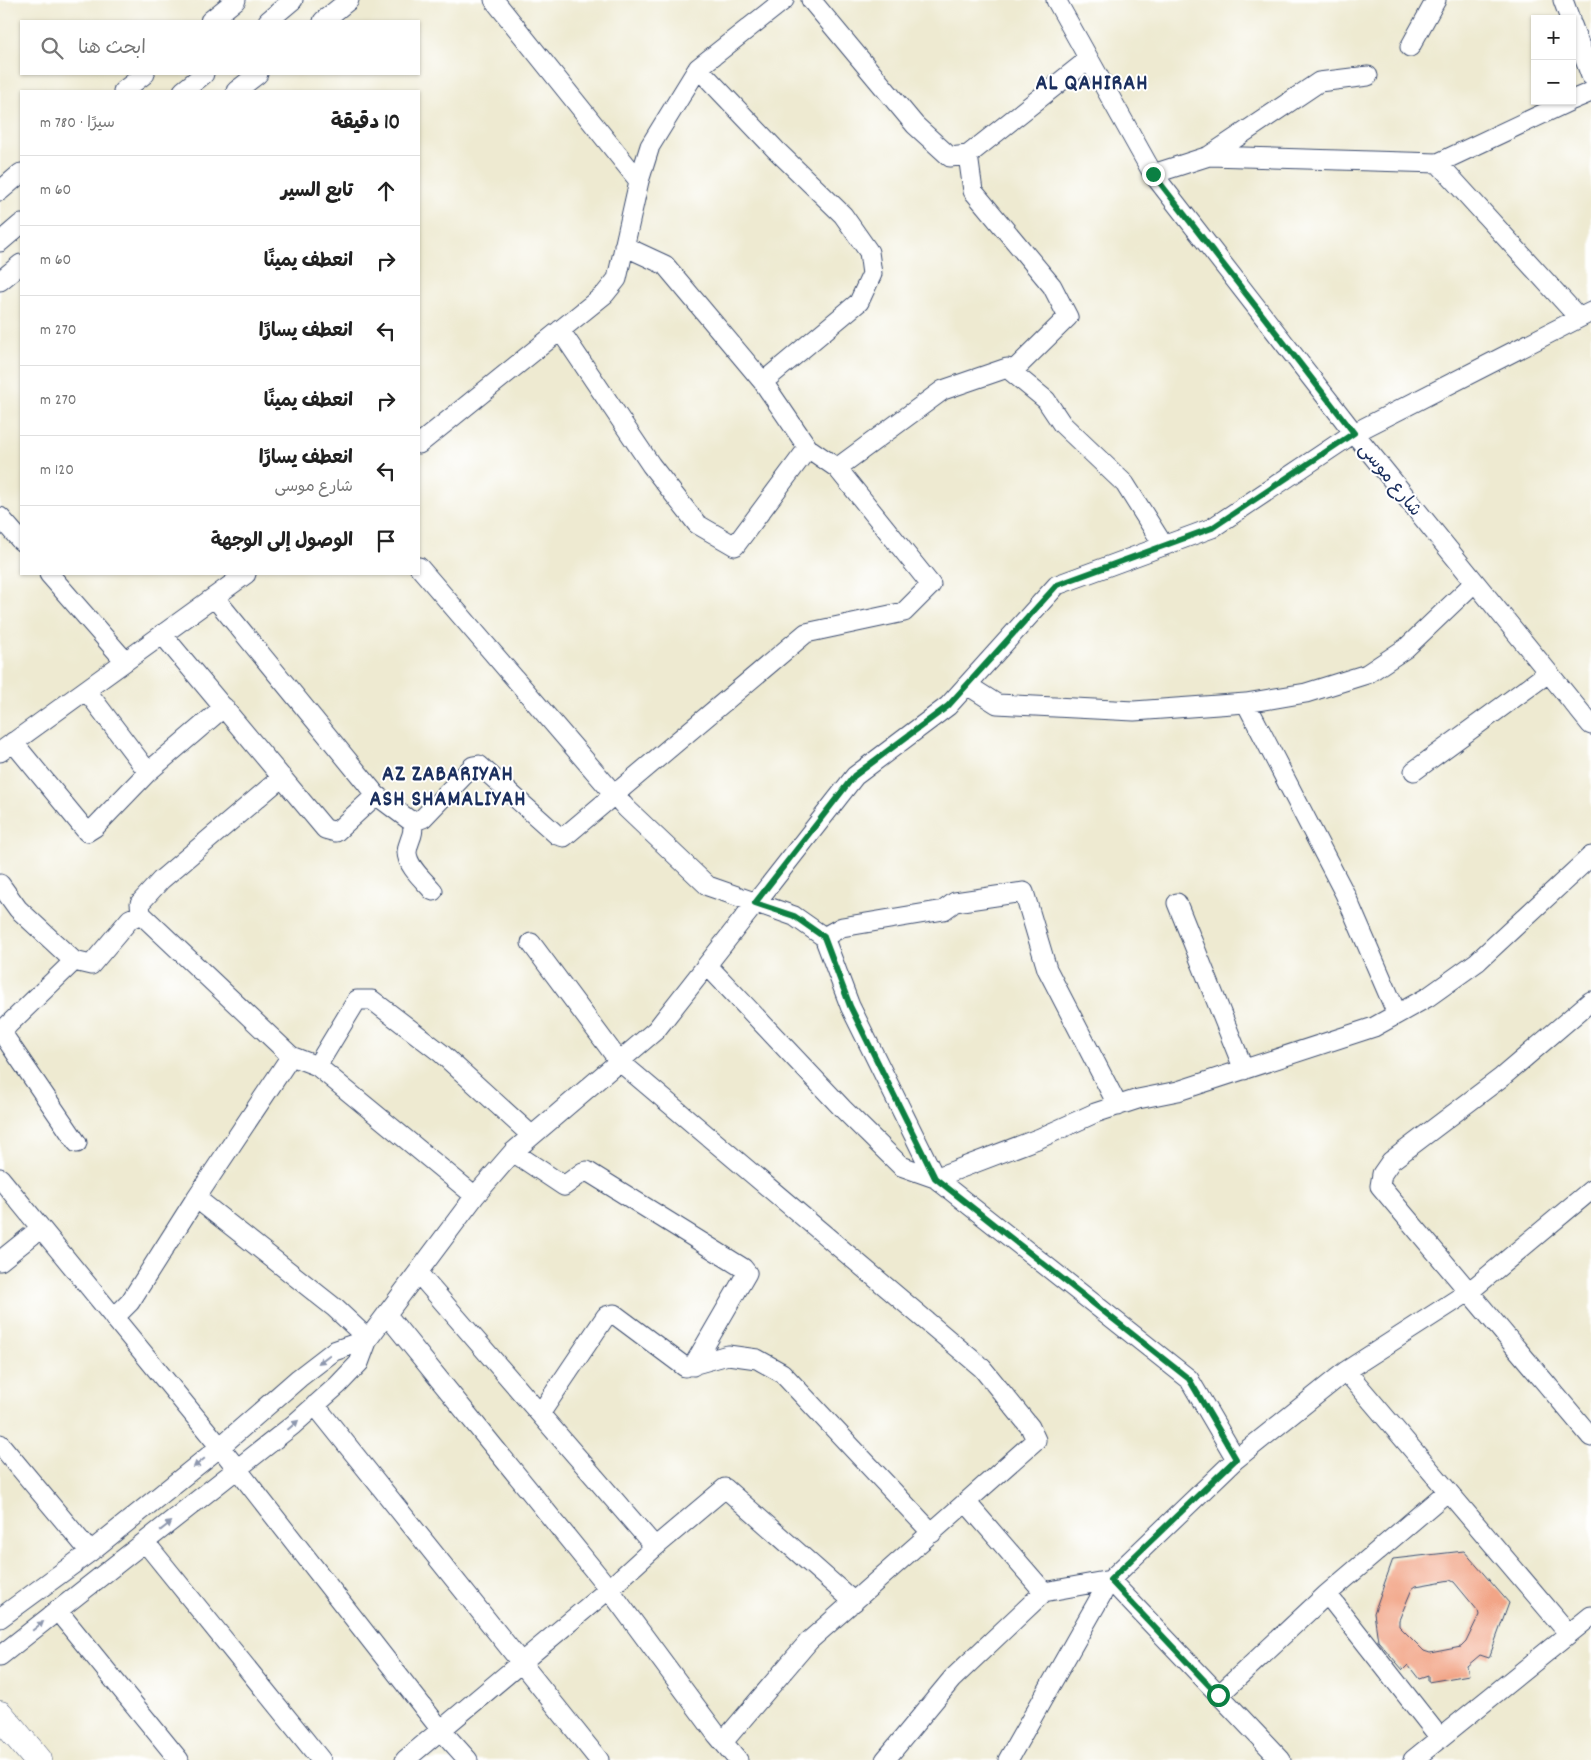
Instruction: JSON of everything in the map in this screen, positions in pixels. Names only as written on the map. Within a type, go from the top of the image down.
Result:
[{"type":"highway","points":[[0,1714],[38,1760]]},
{"type":"street","points":[[211,20],[236,0]]},
{"type":"street","points":[[269,20],[293,0]]},
{"type":"street","points":[[324,20],[349,0]]},
{"type":"street","points":[[494,0],[640,181]]},
{"type":"street","points":[[420,443],[605,294],[617,279],[650,146],[698,68],[784,0]]},
{"type":"street","points":[[811,0],[915,125],[950,157],[968,155],[1089,59]]},
{"type":"street","name":"شارع موسى","points":[[1056,0],[1153,174],[1354,433],[1591,725]]},
{"type":"street","points":[[1410,47],[1436,0]]},
{"type":"street","points":[[1563,0],[1569,15]]},
{"type":"street","points":[[1576,36],[1591,76]]},
{"type":"street","points":[[698,68],[776,150],[843,215],[869,252],[872,274],[859,302],[764,382]]},
{"type":"street","points":[[124,90],[144,75]]},
{"type":"street","points":[[184,90],[203,75]]},
{"type":"street","points":[[237,90],[257,75]]},
{"type":"street","points":[[1153,174],[1209,156],[1319,82],[1368,76]]},
{"type":"street","points":[[1576,99],[1591,92]]},
{"type":"street","points":[[1209,156],[1438,163],[1562,105]]},
{"type":"street","points":[[968,155],[973,190],[1052,286],[1068,317],[1012,372]]},
{"type":"street","points":[[0,1656],[293,1425],[359,1363],[368,1339],[475,1196],[513,1152],[531,1134],[656,1030],[854,776],[948,706],[1057,585],[1212,528],[1354,433],[1585,315],[1438,163]]},
{"type":"street","points":[[0,191],[20,175]]},
{"type":"street","points":[[0,242],[20,225]]},
{"type":"street","points":[[412,822],[423,818],[472,766],[479,765],[557,835],[564,837],[806,634],[904,612],[931,585],[837,468],[808,448],[764,382],[664,265],[624,246]]},
{"type":"street","points":[[0,281],[20,265]]},
{"type":"street","points":[[560,330],[652,465],[698,524],[735,546],[808,448]]},
{"type":"street","points":[[837,468],[943,390],[1007,368],[1046,400],[1062,424],[1125,484],[1164,546]]},
{"type":"street","points":[[0,517],[20,540]]},
{"type":"street","points":[[420,568],[626,808],[708,886],[794,916],[824,937],[850,1006],[935,1178]]},
{"type":"street","points":[[51,575],[125,661]]},
{"type":"street","points":[[224,708],[148,772],[95,827],[87,832],[7,747],[245,575]]},
{"type":"street","points":[[967,685],[997,704],[1134,711],[1246,703],[1306,693],[1367,674],[1406,648],[1474,582]]},
{"type":"street","points":[[214,597],[376,796],[412,822],[414,831],[408,852],[410,863],[433,892]]},
{"type":"street","points":[[162,634],[326,829],[336,832],[376,796]]},
{"type":"street","points":[[1414,771],[1548,673]]},
{"type":"street","points":[[86,690],[148,772]]},
{"type":"street","points":[[1246,703],[1345,894],[1398,1014]]},
{"type":"street","points":[[282,777],[161,880],[140,903],[141,914],[291,1056],[317,1066],[475,1196]]},
{"type":"street","points":[[935,1178],[1040,1138],[1095,1113],[1138,1099],[1178,1091],[1374,1027],[1428,997],[1477,962],[1591,856]]},
{"type":"street","points":[[0,884],[18,909],[74,960],[90,965],[130,919],[141,914]]},
{"type":"street","points":[[824,937],[842,927],[944,910],[955,902],[1024,892],[1047,969],[1118,1106]]},
{"type":"street","points":[[1177,903],[1244,1070]]},
{"type":"street","points":[[531,942],[620,1061],[982,1368],[1030,1427],[1036,1440],[810,1641],[723,1742]]},
{"type":"street","points":[[74,960],[2,1033],[77,1143]]},
{"type":"street","points":[[707,965],[842,1109],[901,1166],[935,1178],[1189,1379],[1236,1459]]},
{"type":"street","points":[[317,1066],[357,1000],[372,1000],[441,1053],[531,1134]]},
{"type":"street","points":[[1591,1001],[1502,1078],[1391,1161],[1382,1174],[1380,1186],[1591,1437]]},
{"type":"street","points":[[114,1318],[130,1302],[196,1198],[291,1056]]},
{"type":"street","points":[[513,1152],[564,1186],[587,1171],[747,1273],[693,1366]]},
{"type":"street","points":[[0,1178],[220,1447],[441,1730],[468,1760]]},
{"type":"street","points":[[1008,1760],[1110,1580],[1236,1459],[1346,1371],[1470,1292],[1591,1190]]},
{"type":"street","points":[[196,1198],[335,1308],[368,1339]]},
{"type":"street","points":[[0,1261],[41,1228]]},
{"type":"street","points":[[418,1273],[655,1547]]},
{"type":"street","points":[[540,1414],[606,1316],[614,1314],[685,1367],[728,1355],[757,1360],[782,1373],[932,1533]]},
{"type":"street","points":[[387,1315],[609,1590],[738,1760]]},
{"type":"street","points":[[0,1618],[90,1552],[220,1447],[334,1351],[368,1339]]},
{"type":"street","points":[[1346,1371],[1569,1634]]},
{"type":"street","points":[[315,1405],[599,1760]]},
{"type":"street","points":[[0,1444],[90,1552]]},
{"type":"street","points":[[405,1760],[609,1590],[655,1547],[725,1488],[854,1602]]},
{"type":"street","points":[[1218,1695],[1326,1594],[1448,1491]]},
{"type":"street","points":[[966,1502],[1044,1592]]},
{"type":"street","points":[[145,1542],[321,1760]]},
{"type":"street","points":[[885,1760],[952,1679],[1044,1592],[1110,1580]]},
{"type":"street","points":[[1110,1580],[1281,1760]]},
{"type":"street","points":[[1326,1594],[1440,1738]]},
{"type":"street","points":[[57,1610],[179,1760]]},
{"type":"street","points":[[1413,1760],[1591,1616]]},
{"type":"building","points":[[1464,1551],[1509,1603],[1489,1658],[1480,1655],[1467,1666],[1469,1675],[1428,1682],[1428,1676],[1419,1679],[1408,1665],[1403,1670],[1378,1641],[1374,1613],[1393,1559]],"holes":[[[1450,1580],[1454,1582],[1478,1611],[1479,1615],[1466,1642],[1461,1647],[1430,1653],[1424,1651],[1399,1626],[1399,1620],[1412,1589],[1416,1586]]]},
{"type":"district","name":"AL QAHIRAH","points":[[1092,81]]},
{"type":"district","name":"AZ ZABARIYAH ASH SHAMALIYAH","points":[[448,784]]},
{"type":"route","points":[[1153,174],[1354,433],[1212,528],[1057,585],[948,706],[854,776],[755,903],[794,916],[824,937],[850,1006],[935,1178],[1189,1379],[1236,1459],[1110,1580],[1218,1695]]}]
